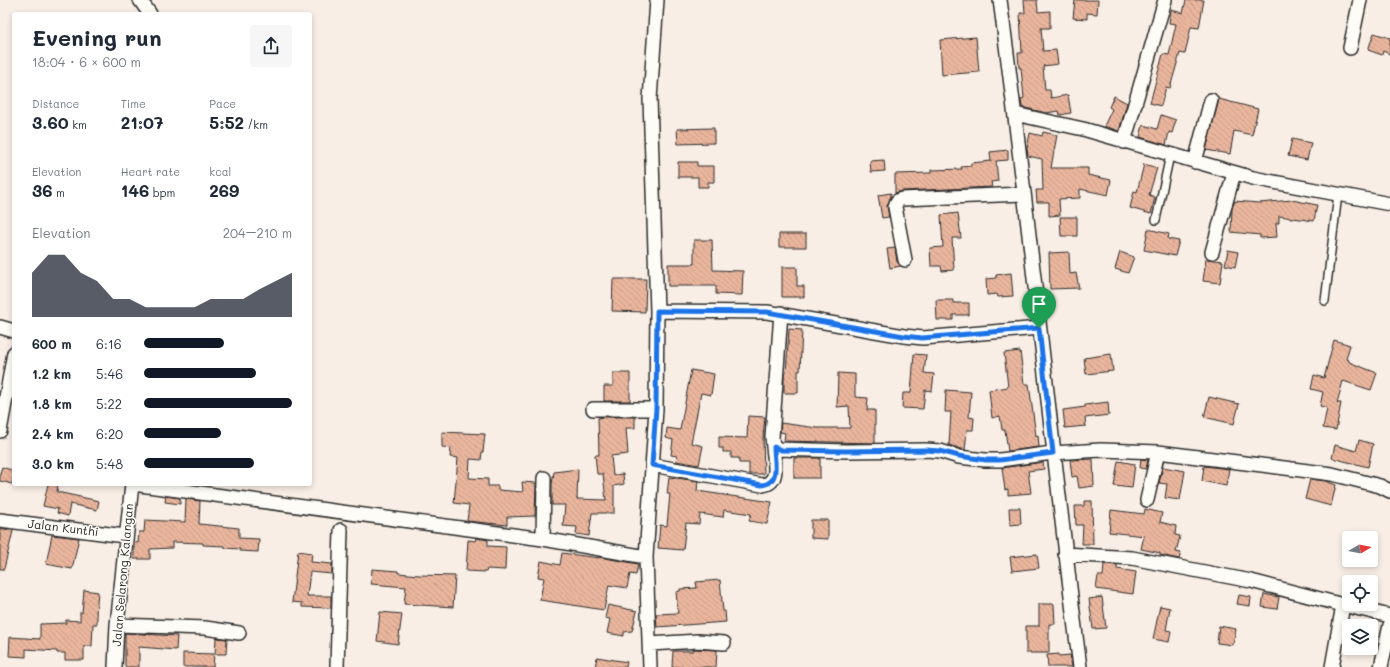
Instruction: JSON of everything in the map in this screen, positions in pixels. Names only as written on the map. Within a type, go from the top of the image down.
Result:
[{"type":"street","points":[[140,0],[149,12]]},
{"type":"street","points":[[650,667],[646,557],[656,408],[657,311],[650,99],[657,0]]},
{"type":"street","points":[[1000,0],[1015,114],[1065,554],[1080,667]]},
{"type":"street","points":[[1124,142],[1165,0]]},
{"type":"street","points":[[1350,48],[1360,0]]},
{"type":"street","points":[[1195,162],[1212,100]]},
{"type":"street","points":[[1015,114],[1082,129],[1253,178],[1390,204]]},
{"type":"street","points":[[1212,252],[1234,173]]},
{"type":"street","points":[[905,260],[895,206],[898,200],[1024,194]]},
{"type":"street","points":[[657,311],[781,313],[922,338],[1039,328]]},
{"type":"street","points":[[652,465],[762,485],[773,481],[775,476],[774,447],[772,437],[781,313]]},
{"type":"street","points":[[0,327],[12,330]]},
{"type":"street","points":[[0,431],[12,364]]},
{"type":"street","points":[[593,409],[656,408]]},
{"type":"street","points":[[774,447],[781,450],[926,450],[940,451],[959,456],[986,460],[1000,460],[1053,453],[1101,450],[1158,452],[1332,474],[1390,490]]},
{"type":"street","points":[[1147,500],[1158,452]]},
{"type":"street","points":[[543,538],[544,478]]},
{"type":"street","name":"Jalan Selarong Kalangan","points":[[115,667],[117,625],[125,536],[132,486]]},
{"type":"street","points":[[147,486],[543,538],[646,557]]},
{"type":"street","name":"Jalan Kunthi","points":[[0,520],[125,536]]},
{"type":"street","points":[[337,667],[341,530]]},
{"type":"street","points":[[1065,554],[1132,558],[1251,581],[1342,604]]},
{"type":"street","points":[[1332,667],[1343,611]]},
{"type":"street","points":[[1369,611],[1390,616]]},
{"type":"street","points":[[117,625],[206,628],[239,633]]},
{"type":"street","points":[[1381,667],[1390,625]]},
{"type":"street","points":[[650,644],[698,641],[724,643]]},
{"type":"lane","points":[[1156,220],[1170,155]]},
{"type":"lane","points":[[1325,301],[1338,194]]},
{"type":"building","points":[[1024,0],[1037,0],[1038,12],[1050,11],[1050,28],[1041,28],[1043,51],[1056,50],[1058,64],[1043,66],[1045,90],[1050,90],[1051,98],[1068,95],[1071,113],[1060,115],[1059,111],[1046,113],[1022,107],[1021,99],[1024,98],[1018,53],[1022,53],[1020,13],[1025,13]]},
{"type":"building","points":[[1075,0],[1098,0],[1097,14],[1087,13],[1087,19],[1073,18]]},
{"type":"building","points":[[1186,0],[1204,0],[1199,28],[1191,27],[1185,54],[1180,53],[1170,88],[1166,87],[1161,106],[1150,103],[1163,54],[1169,55],[1176,24],[1169,23],[1171,10],[1183,13]]},
{"type":"building","points":[[1374,33],[1390,38],[1390,54],[1383,51],[1382,55],[1368,50]]},
{"type":"building","points":[[976,37],[979,72],[942,75],[940,40]]},
{"type":"building","points":[[1114,96],[1127,103],[1119,131],[1104,126],[1112,109],[1109,107]]},
{"type":"building","points":[[1219,99],[1258,109],[1252,135],[1234,131],[1230,154],[1206,150]]},
{"type":"building","points":[[1161,115],[1176,120],[1172,133],[1169,132],[1166,145],[1140,137],[1143,125],[1157,129]]},
{"type":"building","points":[[714,128],[714,143],[678,144],[677,129]]},
{"type":"building","points":[[1043,132],[1057,135],[1051,168],[1088,168],[1088,175],[1111,180],[1108,195],[1080,189],[1080,198],[1059,199],[1060,215],[1049,216],[1049,202],[1037,202],[1036,190],[1043,190],[1042,159],[1028,156],[1027,149],[1030,133],[1042,136]]},
{"type":"building","points":[[1292,139],[1311,143],[1307,160],[1288,156]]},
{"type":"building","points":[[1008,150],[1008,160],[996,161],[998,181],[991,182],[992,187],[902,191],[895,193],[895,174],[931,173],[931,170],[962,169],[961,167],[971,166],[971,163],[991,161],[990,152]]},
{"type":"building","points":[[884,160],[885,171],[871,172],[870,161]]},
{"type":"building","points":[[678,162],[697,162],[697,166],[714,166],[714,182],[708,182],[708,187],[698,187],[698,177],[678,177]]},
{"type":"building","points":[[1144,164],[1157,168],[1149,195],[1155,197],[1151,214],[1130,208],[1134,191],[1137,192]]},
{"type":"building","points":[[891,193],[887,206],[889,217],[882,218],[878,195]]},
{"type":"building","points":[[1292,200],[1317,205],[1314,221],[1279,216],[1279,223],[1276,223],[1277,237],[1260,238],[1260,235],[1231,232],[1232,208],[1235,201],[1259,203]]},
{"type":"building","points":[[958,213],[961,238],[952,238],[954,270],[942,271],[941,266],[931,266],[930,248],[943,247],[941,215]]},
{"type":"building","points":[[1060,217],[1077,217],[1077,236],[1061,236]]},
{"type":"building","points":[[1148,229],[1169,234],[1168,239],[1179,241],[1175,256],[1144,250]]},
{"type":"building","points":[[779,234],[806,234],[806,247],[779,247]]},
{"type":"building","points":[[694,240],[712,240],[713,270],[743,271],[742,295],[716,294],[716,286],[668,286],[668,264],[694,264]]},
{"type":"building","points":[[895,248],[897,262],[901,266],[890,268],[887,249]]},
{"type":"building","points":[[1228,250],[1238,252],[1235,267],[1225,265]]},
{"type":"building","points":[[1069,252],[1070,274],[1076,273],[1079,288],[1050,289],[1049,253]]},
{"type":"building","points":[[1120,252],[1134,257],[1128,273],[1115,269]]},
{"type":"building","points":[[1206,259],[1223,261],[1220,283],[1203,281]]},
{"type":"building","points":[[782,267],[797,267],[797,286],[804,286],[804,297],[782,297]]},
{"type":"building","points":[[1011,273],[1013,296],[998,297],[997,294],[987,295],[986,279],[996,278],[996,275]]},
{"type":"building","points":[[613,279],[646,279],[645,312],[612,311]]},
{"type":"building","points":[[936,300],[953,300],[953,303],[969,303],[969,315],[953,315],[953,320],[937,320]]},
{"type":"building","points":[[789,329],[802,330],[800,371],[798,371],[798,393],[784,393],[784,375],[786,373]]},
{"type":"building","points":[[1334,340],[1350,345],[1346,359],[1349,360],[1349,362],[1377,373],[1371,390],[1343,381],[1337,403],[1341,403],[1336,430],[1323,428],[1327,408],[1320,406],[1323,392],[1311,389],[1314,375],[1324,378]]},
{"type":"building","points":[[1020,351],[1024,384],[1029,384],[1036,436],[1038,435],[1039,447],[1008,451],[1005,430],[1002,430],[1000,416],[992,418],[989,390],[1008,387],[1004,353]]},
{"type":"building","points":[[914,354],[926,355],[924,373],[934,374],[932,391],[925,390],[923,409],[902,408],[903,393],[911,393]]},
{"type":"building","points":[[1111,354],[1113,371],[1086,374],[1084,358]]},
{"type":"building","points":[[691,370],[714,374],[711,395],[701,393],[691,443],[703,446],[699,465],[676,461],[677,456],[671,455],[673,440],[666,438],[667,428],[680,430]]},
{"type":"building","points":[[613,373],[630,373],[630,401],[604,401],[604,386],[613,386]]},
{"type":"building","points":[[838,373],[855,374],[855,397],[868,398],[867,410],[875,410],[875,443],[784,441],[785,433],[780,432],[781,423],[817,428],[850,428],[849,406],[837,407]]},
{"type":"building","points":[[946,390],[971,392],[969,417],[974,418],[973,430],[967,430],[965,450],[949,445],[951,412],[945,412]]},
{"type":"building","points":[[1209,397],[1239,404],[1234,424],[1204,417]]},
{"type":"building","points":[[1108,402],[1109,415],[1085,418],[1086,426],[1065,428],[1063,410]]},
{"type":"building","points":[[748,416],[765,417],[763,437],[764,474],[749,474],[749,463],[739,463],[739,458],[731,458],[731,452],[723,452],[723,448],[719,448],[719,437],[747,438]]},
{"type":"building","points":[[635,417],[635,428],[626,428],[628,454],[611,456],[613,475],[623,474],[624,484],[614,486],[614,513],[592,513],[589,536],[576,534],[577,527],[563,526],[565,505],[552,505],[552,484],[554,472],[578,469],[577,499],[606,500],[603,474],[597,474],[595,455],[599,455],[598,418]]},
{"type":"building","points":[[442,432],[485,434],[481,460],[470,459],[469,478],[488,479],[488,486],[498,486],[498,490],[523,492],[522,482],[536,483],[535,516],[507,517],[507,525],[467,521],[469,505],[454,503],[458,458],[450,457],[451,448],[442,447]]},
{"type":"building","points":[[1359,440],[1373,444],[1368,467],[1332,458],[1335,445],[1356,451]]},
{"type":"building","points":[[794,458],[820,458],[820,478],[794,478]]},
{"type":"building","points":[[1093,459],[1094,486],[1079,488],[1077,476],[1072,477],[1070,460]]},
{"type":"building","points":[[1141,459],[1148,460],[1146,469],[1140,468]]},
{"type":"building","points":[[1118,461],[1135,464],[1132,488],[1114,486]]},
{"type":"building","points":[[1043,462],[1044,469],[1028,471],[1031,493],[1008,495],[1008,489],[1005,490],[1002,468]]},
{"type":"building","points":[[1204,466],[1229,469],[1226,486],[1202,481]]},
{"type":"building","points":[[2,467],[12,470],[12,484],[0,481]]},
{"type":"building","points":[[1163,467],[1185,471],[1180,500],[1165,498],[1167,484],[1159,483]]},
{"type":"building","points":[[669,477],[698,481],[697,491],[772,502],[767,524],[749,521],[751,514],[724,510],[723,517],[700,514],[699,524],[686,523],[683,550],[658,548],[660,525],[667,526],[670,494],[667,494]]},
{"type":"building","points":[[1310,479],[1326,481],[1336,485],[1331,506],[1305,499]]},
{"type":"building","points":[[48,486],[58,486],[57,492],[99,501],[97,510],[70,504],[68,516],[57,513],[58,509],[43,506]]},
{"type":"building","points":[[166,496],[180,498],[180,504],[165,502]]},
{"type":"building","points":[[186,499],[200,501],[199,524],[239,528],[239,538],[259,539],[258,552],[240,551],[240,549],[225,548],[225,546],[203,545],[203,543],[172,542],[172,548],[150,549],[150,559],[134,559],[134,542],[138,543],[139,532],[144,532],[145,520],[185,522]]},
{"type":"building","points":[[1084,501],[1092,501],[1093,544],[1082,544],[1083,525],[1076,525],[1075,506],[1084,506]]},
{"type":"building","points":[[1009,508],[1020,508],[1021,524],[1010,525]]},
{"type":"building","points":[[1145,509],[1162,513],[1160,522],[1176,526],[1175,535],[1180,536],[1176,552],[1181,553],[1179,559],[1141,549],[1144,536],[1109,532],[1111,510],[1144,514]]},
{"type":"building","points":[[811,520],[828,520],[828,539],[811,538]]},
{"type":"building","points":[[0,528],[13,531],[4,569],[0,569]]},
{"type":"building","points":[[52,535],[79,538],[72,569],[46,564]]},
{"type":"building","points":[[476,538],[488,540],[488,546],[506,547],[505,570],[487,569],[486,572],[466,571],[468,540],[475,541]]},
{"type":"building","points":[[298,551],[312,553],[311,562],[332,564],[332,574],[310,572],[307,596],[331,596],[331,608],[302,607],[302,603],[292,602]]},
{"type":"building","points":[[562,553],[599,557],[638,564],[636,575],[630,574],[627,588],[609,585],[604,610],[540,600],[544,578],[538,577],[541,561],[560,565]]},
{"type":"building","points":[[1037,554],[1039,568],[1012,571],[1010,557]]},
{"type":"building","points":[[1104,564],[1117,565],[1117,569],[1136,572],[1133,594],[1096,589],[1098,576],[1103,576]]},
{"type":"building","points":[[372,569],[398,571],[398,573],[419,575],[455,576],[453,607],[404,604],[406,587],[371,584]]},
{"type":"building","points":[[720,580],[723,611],[725,611],[726,622],[657,627],[656,614],[678,613],[676,592],[680,591],[680,589],[697,588],[696,582]]},
{"type":"building","points":[[84,590],[98,592],[96,614],[97,624],[93,624],[92,646],[84,646],[84,660],[65,660],[65,653],[57,653],[57,651],[26,649],[26,657],[9,656],[10,637],[40,639],[40,624],[66,623],[66,620],[80,621]]},
{"type":"building","points":[[1264,594],[1279,597],[1277,609],[1262,607]]},
{"type":"building","points":[[1239,595],[1251,597],[1250,606],[1237,604]]},
{"type":"building","points":[[1102,597],[1106,628],[1093,629],[1089,599]]},
{"type":"building","points":[[1039,604],[1054,604],[1055,624],[1049,624],[1049,653],[1026,653],[1026,626],[1039,626]]},
{"type":"building","points":[[608,605],[637,611],[632,631],[624,632],[624,636],[607,633],[610,619],[605,618]]},
{"type":"building","points":[[1160,606],[1170,608],[1166,630],[1171,631],[1169,642],[1153,639]]},
{"type":"building","points":[[380,612],[402,614],[398,644],[377,641]]},
{"type":"building","points":[[1219,626],[1236,629],[1233,645],[1217,643]]},
{"type":"building","points":[[125,633],[177,636],[176,650],[139,647],[139,667],[125,667]]},
{"type":"building","points":[[216,638],[227,639],[226,654],[215,654]]},
{"type":"building","points":[[693,649],[717,650],[716,667],[672,667],[673,651],[693,651]]},
{"type":"building","points":[[183,653],[214,654],[213,667],[183,667]]},
{"type":"building","points":[[1059,654],[1059,656],[1070,655],[1072,667],[1048,667],[1047,655]]},
{"type":"building","points":[[597,657],[627,662],[626,667],[595,667]]},
{"type":"route","points":[[657,311],[781,313],[922,338],[1039,328],[1053,453],[1000,460],[986,460],[959,456],[940,451],[926,450],[781,450],[774,447],[775,476],[773,481],[762,485],[652,465],[656,408],[657,311]]}]
